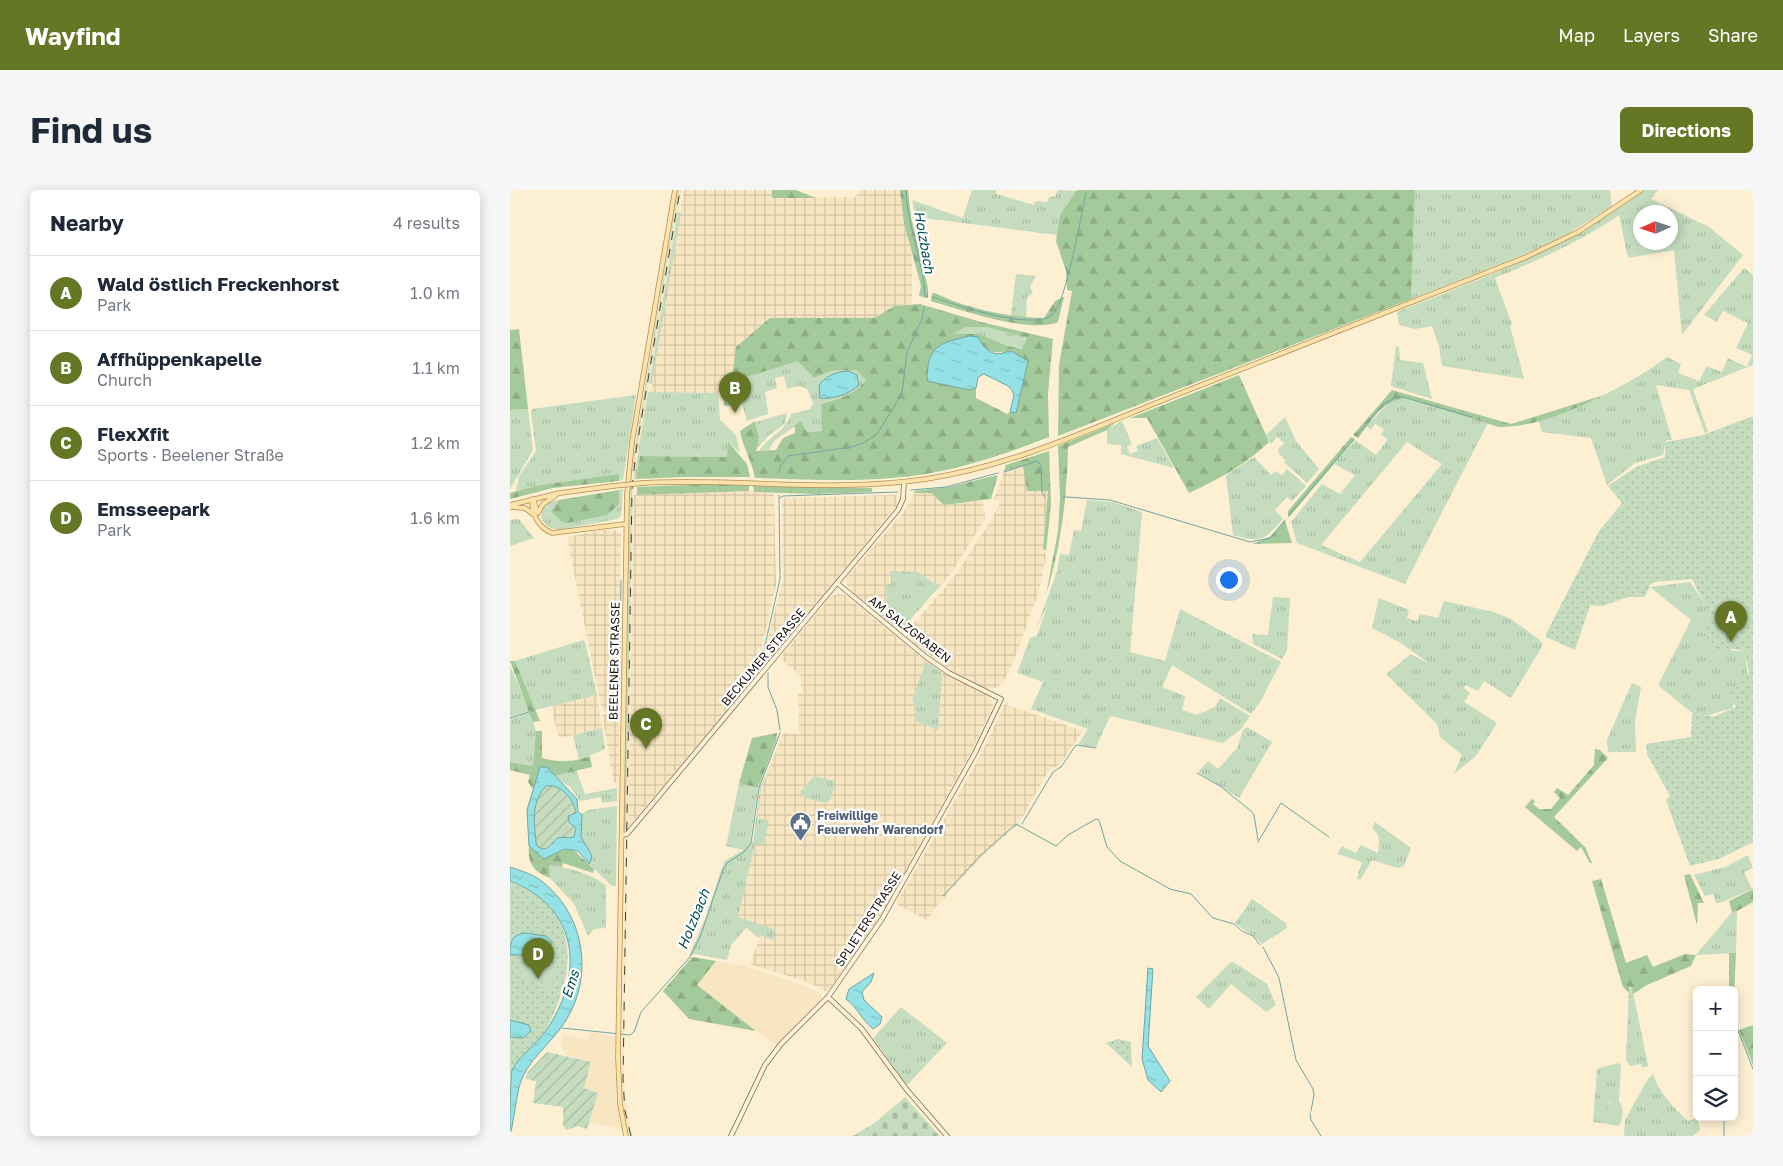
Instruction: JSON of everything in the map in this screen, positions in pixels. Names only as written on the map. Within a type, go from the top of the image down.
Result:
[{"type":"main road","name":"BEELENER STRASSE","points":[[626,1136],[619,1097],[618,1035],[626,524],[630,457],[675,190]]},
{"type":"main road","points":[[510,506],[560,493],[643,483],[712,481],[862,484],[904,482],[967,471],[1018,456],[1381,315],[1544,249],[1599,220],[1640,190]]},
{"type":"main road","points":[[536,514],[545,502],[560,493]]},
{"type":"main road","points":[[533,499],[539,522],[547,530],[558,533],[592,526],[626,524]]},
{"type":"main road","points":[[510,506],[525,508],[536,514]]},
{"type":"street","name":"BECKUMER STRASSE","points":[[622,835],[627,834],[650,808],[898,510],[903,499],[904,482]]},
{"type":"street","name":"AM SALZGRABEN","points":[[837,583],[926,657],[949,673],[1001,699]]},
{"type":"street","name":"SPLIETERSTRASSE","points":[[731,1136],[765,1065],[781,1044],[828,997],[862,950],[905,881],[975,753],[1001,699]]},
{"type":"street","points":[[828,997],[861,1028],[907,1090],[947,1136]]},
{"type":"shaded area","points":[[679,190],[682,190],[634,479],[624,1063],[625,1096],[632,1136],[630,1136],[624,1108],[622,1084],[632,488],[639,427]]},
{"type":"shaded area","points":[[684,190],[772,190],[773,198],[855,197],[860,190],[900,190],[912,255],[912,304],[894,306],[875,318],[770,318],[736,348],[730,393],[650,394]]},
{"type":"shaded area","points":[[1024,466],[1048,491],[1043,549],[1046,556],[1038,594],[1014,660],[1005,679],[998,687],[984,688],[946,667],[907,638],[907,631],[954,577],[990,522],[1001,501],[994,499],[1004,471]]},
{"type":"shaded area","points":[[749,491],[774,494],[776,585],[760,655],[762,669],[628,827],[634,495]]},
{"type":"shaded area","points":[[915,493],[931,493],[944,505],[983,501],[985,519],[950,575],[939,587],[918,572],[886,585],[887,621],[854,594],[847,585],[846,578],[903,513]]},
{"type":"shaded area","points":[[897,495],[897,505],[766,664],[764,654],[783,578],[782,498]]},
{"type":"shaded area","points":[[602,530],[616,530],[621,533],[618,706],[617,709],[604,711],[601,706],[567,537]]},
{"type":"shaded area","points":[[845,595],[923,659],[943,673],[988,696],[994,704],[970,754],[889,901],[867,937],[827,992],[810,983],[750,964],[761,934],[738,917],[755,844],[761,789],[783,733],[799,734],[798,694],[802,694],[801,676],[780,658],[831,596]],"holes":[[[926,662],[938,730],[915,721],[917,713],[912,699]]]},
{"type":"shaded area","points":[[597,695],[602,728],[559,738],[551,706]]},
{"type":"shaded area","points":[[1005,704],[1083,731],[1060,764],[1048,771],[1018,825],[983,855],[935,908],[927,920],[896,904],[980,756]]},
{"type":"shaded area","points":[[619,712],[619,782],[614,783],[602,715]]},
{"type":"shaded area","points":[[716,961],[747,966],[808,987],[821,994],[822,998],[776,1046],[697,985]]},
{"type":"shaded area","points":[[591,1032],[615,1037],[616,1099],[621,1129],[588,1122],[598,1093],[584,1088],[591,1063],[566,1055],[561,1048],[564,1034],[587,1040]]},
{"type":"green space","points":[[679,190],[631,480],[635,447]]},
{"type":"green space","points":[[772,190],[796,190],[816,198],[772,198]]},
{"type":"green space","points":[[900,190],[908,190],[911,217],[928,288],[928,298],[919,296],[921,286],[904,223]]},
{"type":"green space","points":[[972,190],[996,190],[996,194],[1034,205],[1036,201],[1047,202],[1050,196],[1055,197],[1058,190],[1077,191],[1060,215],[1057,235],[916,217],[912,200],[963,218]]},
{"type":"green space","points":[[1077,190],[1415,190],[1411,299],[1058,436],[1059,365],[1072,291],[1067,290],[1066,271],[1056,241],[1060,215]]},
{"type":"green space","points":[[1415,190],[1610,190],[1612,206],[1567,234],[1525,254],[1411,299]]},
{"type":"green space","points":[[1643,190],[1658,190],[1651,199],[1663,205],[1633,205],[1633,250],[1674,250],[1628,258],[1619,215],[1574,242],[1495,278],[1512,324],[1510,326],[1524,379],[1442,366],[1439,346],[1432,326],[1415,329],[1399,325],[1397,312],[1493,274],[1585,229]]},
{"type":"green space","points":[[678,212],[681,213],[652,383],[649,384]]},
{"type":"green space","points":[[1678,212],[1709,227],[1743,255],[1682,335],[1674,250],[1678,250]]},
{"type":"green space","points":[[1744,268],[1753,275],[1753,365],[1693,389],[1708,432],[1705,433],[1689,390],[1656,385],[1672,440],[1666,440],[1663,455],[1635,463],[1607,485],[1591,438],[1542,432],[1539,421],[1606,394],[1637,377],[1667,357],[1681,364],[1678,373],[1699,381],[1707,366],[1722,372],[1728,358],[1747,367],[1752,355],[1736,348],[1748,323],[1723,311],[1717,322],[1704,315]]},
{"type":"green space","points":[[1016,274],[1036,276],[1030,287],[1033,293],[1027,297],[1026,318],[1011,315]]},
{"type":"green space","points":[[935,293],[974,308],[1031,318],[1044,318],[1055,301],[1064,297],[1058,322],[1045,325],[1030,325],[977,315],[931,301],[932,294]]},
{"type":"green space","points":[[920,304],[981,322],[1053,339],[1048,393],[1049,437],[972,464],[912,476],[858,480],[755,478],[740,431],[755,421],[759,437],[756,451],[776,450],[783,438],[795,433],[795,427],[793,427],[801,421],[807,432],[822,431],[821,404],[846,396],[866,380],[856,370],[831,371],[814,378],[798,361],[740,379],[742,404],[724,406],[723,393],[730,393],[736,347],[770,318],[875,318],[894,306]],"holes":[[[966,327],[987,327],[1027,338],[1023,349],[1007,346],[980,334],[954,333]],[[970,336],[977,337],[984,347],[991,352],[1011,351],[1028,361],[1016,413],[1010,412],[1007,414],[976,398],[976,388],[966,389],[927,381],[928,369],[933,353],[944,344]]]},
{"type":"green space","points":[[966,327],[987,327],[1027,338],[1024,349],[1007,346],[980,334],[955,335],[954,332]]},
{"type":"green space","points":[[519,329],[528,409],[510,410],[510,330]]},
{"type":"green space","points":[[1396,346],[1399,347],[1400,360],[1423,363],[1432,399],[1391,386]]},
{"type":"green space","points":[[798,360],[814,378],[831,371],[856,370],[866,380],[846,396],[821,404],[823,431],[807,432],[801,422],[774,441],[769,450],[759,451],[785,425],[791,414],[810,409],[813,403],[807,389],[799,386],[787,389],[784,376],[775,378],[777,388],[765,392],[768,414],[747,421],[742,404],[740,379]]},
{"type":"green space","points":[[1239,375],[1269,442],[1251,458],[1231,471],[1189,493],[1147,418],[1130,418]]},
{"type":"green space","points":[[1392,390],[1511,424],[1604,395],[1540,421],[1499,427],[1406,398],[1383,407],[1358,438],[1353,435]]},
{"type":"green space","points":[[648,392],[718,393],[720,420],[736,435],[740,453],[729,443],[727,457],[640,456],[636,479],[634,479]]},
{"type":"green space","points":[[636,395],[623,480],[619,481],[618,475],[535,486],[516,491],[519,476],[536,451],[532,409]]},
{"type":"green space","points":[[1406,398],[1488,423],[1405,584],[1297,543],[1291,522],[1322,484],[1340,494],[1355,475],[1334,464],[1355,440],[1376,455],[1388,439],[1381,435],[1384,429],[1375,424],[1371,430],[1366,426],[1392,400]],"holes":[[[1407,442],[1442,464],[1360,562],[1321,545]]]},
{"type":"green space","points":[[528,409],[533,450],[510,489],[510,410]]},
{"type":"green space","points":[[787,413],[785,424],[768,436],[755,451],[759,437],[756,422]]},
{"type":"green space","points":[[1753,416],[1753,842],[1719,859],[1690,866],[1666,800],[1670,796],[1647,754],[1646,744],[1691,737],[1692,715],[1694,711],[1713,717],[1736,707],[1730,693],[1749,672],[1745,651],[1720,647],[1714,651],[1703,630],[1711,616],[1692,579],[1654,582],[1650,585],[1645,597],[1628,597],[1602,606],[1590,605],[1575,650],[1546,637],[1546,634],[1599,531],[1622,503],[1608,486],[1636,467],[1665,457],[1665,442],[1700,436]]},
{"type":"green space","points":[[1285,417],[1296,441],[1319,469],[1307,483],[1284,462],[1286,460],[1279,454],[1278,449],[1284,443],[1277,437],[1271,444],[1266,435]]},
{"type":"green space","points":[[1122,421],[1132,444],[1127,447],[1130,454],[1138,451],[1136,446],[1157,438],[1174,468],[1121,454],[1121,445],[1107,444],[1107,430]]},
{"type":"green space","points":[[1115,423],[1107,430],[1068,447],[1062,522],[1056,558],[1046,595],[1058,531],[1060,498],[1058,446]]},
{"type":"green space","points":[[1351,437],[1355,439],[1288,517],[1288,511]]},
{"type":"green space","points":[[728,442],[747,464],[750,477],[636,479],[640,456],[727,457]]},
{"type":"green space","points":[[1049,451],[1051,504],[1046,551],[1043,549],[1048,491],[1027,491],[1023,466],[1004,471],[1006,465]]},
{"type":"green space","points":[[1254,457],[1271,475],[1275,471],[1282,475],[1287,469],[1306,486],[1292,501],[1287,497],[1275,510],[1283,519],[1271,532],[1261,538],[1250,539],[1233,535],[1226,475]]},
{"type":"green space","points":[[619,474],[619,481],[553,488],[510,499],[510,493],[535,486]]},
{"type":"green space","points":[[998,475],[991,499],[944,505],[931,493],[915,493],[914,491],[949,487]]},
{"type":"green space","points":[[711,484],[749,486],[749,491],[637,495],[637,487]]},
{"type":"green space","points":[[753,486],[872,488],[872,492],[814,494],[754,492]]},
{"type":"green space","points":[[630,488],[632,488],[626,830],[624,829]]},
{"type":"green space","points":[[623,489],[621,515],[618,519],[558,530],[548,527],[542,520],[541,511],[549,502],[559,500],[551,511],[619,504],[619,490]]},
{"type":"green space","points":[[619,490],[619,504],[607,515],[567,523],[562,522],[551,511],[559,500]]},
{"type":"green space","points":[[1087,500],[1113,502],[1142,512],[1130,652],[1165,661],[1180,609],[1281,662],[1260,702],[1251,714],[1172,665],[1162,687],[1185,696],[1182,710],[1197,715],[1215,707],[1220,698],[1250,716],[1241,729],[1223,743],[1110,716],[1096,747],[1078,745],[1088,729],[1031,709],[1043,682],[1017,673],[1030,638],[1037,636],[1049,601],[1036,630],[1057,571],[1060,554],[1069,555],[1074,530],[1081,531]]},
{"type":"green space","points":[[519,519],[534,538],[510,546],[510,520]]},
{"type":"green space","points":[[1285,521],[1292,543],[1252,544],[1270,537]]},
{"type":"green space","points":[[890,571],[918,572],[939,587],[902,629],[898,629],[887,621],[886,585],[891,584]]},
{"type":"green space","points":[[1690,582],[1712,614],[1732,651],[1746,651],[1747,676],[1732,708],[1709,715],[1691,712],[1658,685],[1691,620],[1650,587]]},
{"type":"green space","points":[[1273,597],[1290,598],[1287,651],[1282,659],[1253,644],[1252,634],[1268,635]]},
{"type":"green space","points":[[1379,598],[1409,610],[1407,618],[1417,621],[1420,614],[1438,618],[1444,601],[1494,612],[1511,619],[1541,641],[1543,645],[1511,698],[1484,681],[1478,691],[1465,685],[1464,688],[1470,693],[1464,702],[1497,723],[1476,756],[1454,774],[1462,755],[1440,737],[1437,724],[1386,674],[1411,654],[1431,665],[1401,643],[1372,628]]},
{"type":"green space","points":[[583,640],[597,695],[535,710],[515,661]]},
{"type":"green space","points":[[510,661],[515,661],[540,721],[533,722]]},
{"type":"green space","points":[[926,662],[942,673],[938,730],[915,721],[917,713],[912,699]]},
{"type":"green space","points":[[510,666],[530,711],[510,717]]},
{"type":"green space","points":[[1632,683],[1641,687],[1635,721],[1636,752],[1608,752],[1607,740]]},
{"type":"green space","points":[[530,712],[536,731],[533,766],[510,762],[510,719]]},
{"type":"green space","points":[[1247,727],[1272,742],[1239,798],[1198,772],[1208,761],[1218,769],[1237,748],[1243,730]]},
{"type":"green space","points":[[602,728],[605,749],[579,760],[573,735]]},
{"type":"green space","points":[[536,731],[542,731],[542,758],[566,761],[590,756],[592,767],[554,776],[547,767],[540,767],[533,789],[528,782],[530,775],[510,770],[510,762],[533,766]]},
{"type":"green space","points":[[777,733],[776,741],[758,788],[739,783],[752,738]]},
{"type":"green space","points":[[1595,749],[1600,750],[1608,758],[1554,817],[1585,847],[1592,863],[1590,863],[1581,847],[1577,851],[1525,807],[1532,799],[1535,801],[1533,804],[1539,809],[1551,809],[1560,798],[1554,792],[1557,788],[1568,795],[1594,765]]},
{"type":"green space","points":[[771,764],[761,789],[756,834],[758,819],[769,820],[764,846],[755,844],[738,917],[776,930],[773,940],[761,935],[759,938],[746,928],[731,945],[727,960],[694,954],[689,956],[706,917],[725,861],[743,850],[726,846],[739,783],[758,788],[750,842],[753,842],[760,788]]},
{"type":"green space","points":[[576,770],[585,794],[617,788],[617,801],[602,803],[601,797],[580,801],[570,787],[554,776]]},
{"type":"green space","points":[[814,776],[835,781],[831,799],[826,803],[805,798],[800,792]]},
{"type":"green space","points":[[546,786],[557,787],[570,798],[576,813],[569,822],[576,828],[575,837],[555,839],[547,847],[542,848],[538,847],[536,842],[535,812],[538,798]]},
{"type":"green space","points":[[617,806],[616,886],[612,886],[589,864],[592,856],[581,837],[581,814],[588,810]]},
{"type":"green space","points":[[1375,822],[1411,848],[1404,866],[1398,868],[1372,860],[1360,880],[1357,878],[1362,862],[1337,854],[1342,846],[1356,853],[1361,845],[1378,853],[1378,836],[1372,828]]},
{"type":"green space","points":[[529,846],[544,859],[563,851],[572,850],[594,869],[593,873],[563,863],[562,867],[549,865],[550,878],[540,873],[533,866],[529,857]]},
{"type":"green space","points":[[1748,855],[1753,868],[1744,872],[1752,889],[1720,903],[1716,903],[1713,894],[1705,896],[1694,875],[1725,867]]},
{"type":"green space","points":[[549,865],[587,874],[606,886],[606,928],[594,929],[588,936],[574,904],[550,878]]},
{"type":"green space","points":[[1690,874],[1704,903],[1698,903],[1697,925],[1684,875]]},
{"type":"green space","points":[[1601,879],[1626,963],[1647,955],[1653,967],[1685,954],[1696,955],[1691,966],[1647,985],[1633,994],[1632,987],[1629,987],[1629,993],[1623,987],[1592,881]]},
{"type":"green space","points":[[510,882],[534,894],[551,909],[562,926],[567,945],[567,965],[556,1009],[545,1031],[516,1066],[510,1080]]},
{"type":"green space","points":[[1753,889],[1753,902],[1732,912],[1729,901]]},
{"type":"green space","points":[[1252,899],[1286,923],[1287,928],[1262,944],[1235,923]]},
{"type":"green space","points":[[1737,911],[1736,953],[1696,955],[1732,912]]},
{"type":"green space","points":[[1729,953],[1736,953],[1734,986],[1729,986]]},
{"type":"green space","points":[[692,957],[716,961],[697,985],[756,1031],[689,1019],[663,991]]},
{"type":"green space","points":[[1231,962],[1267,984],[1276,1005],[1266,1012],[1231,984],[1209,1009],[1196,997]]},
{"type":"green space","points":[[523,964],[555,968],[552,990],[542,988],[543,982],[521,979]]},
{"type":"green space","points":[[1629,987],[1632,987],[1648,1066],[1642,1068],[1641,1064],[1630,1066],[1626,1060]]},
{"type":"green space","points":[[901,1007],[947,1043],[907,1085],[873,1038]]},
{"type":"green space","points":[[1753,1025],[1753,1065],[1739,1030]]},
{"type":"green space","points":[[1118,1039],[1131,1042],[1132,1067],[1106,1043]]},
{"type":"green space","points":[[547,1052],[591,1062],[584,1088],[598,1093],[587,1129],[578,1126],[566,1130],[563,1125],[563,1107],[533,1103],[536,1081],[525,1079],[528,1072]]},
{"type":"green space","points":[[1617,1063],[1621,1065],[1619,1101],[1609,1102],[1607,1124],[1593,1122],[1597,1069]]},
{"type":"green space","points":[[1653,1074],[1663,1094],[1672,1105],[1688,1121],[1698,1121],[1700,1130],[1693,1136],[1624,1136],[1625,1120],[1648,1079]]},
{"type":"green space","points":[[905,1097],[940,1136],[853,1136],[876,1122]]},
{"type":"green space","points":[[1612,1101],[1619,1101],[1622,1107],[1623,1114],[1618,1126],[1607,1124],[1608,1105]]},
{"type":"water","points":[[970,336],[978,337],[989,351],[995,354],[1011,351],[1028,361],[1016,413],[1010,412],[1014,395],[1012,390],[984,374],[978,377],[976,388],[970,390],[927,381],[930,360],[937,348],[951,341]]},
{"type":"water","points":[[848,371],[857,375],[859,385],[841,396],[820,398],[819,385],[825,379],[840,372]]},
{"type":"water","points":[[540,767],[547,767],[577,799],[578,812],[582,815],[581,837],[592,856],[589,864],[578,851],[565,849],[544,859],[529,846],[527,810]],"holes":[[[546,786],[562,790],[573,803],[576,813],[568,816],[569,822],[576,828],[574,837],[558,838],[547,848],[542,849],[538,847],[536,842],[534,820],[536,805],[541,792]]]},
{"type":"water","name":"Ems","points":[[510,867],[537,878],[557,896],[568,911],[575,927],[580,944],[582,962],[581,980],[569,1015],[533,1060],[523,1076],[510,1135],[512,1070],[545,1032],[558,1010],[566,988],[570,966],[569,945],[562,926],[551,908],[533,893],[510,881]]},
{"type":"water","points":[[524,933],[546,936],[551,941],[551,946],[527,955],[510,955],[512,940]]},
{"type":"water","points":[[1148,968],[1153,969],[1148,1046],[1170,1081],[1161,1092],[1148,1080],[1142,1059]]},
{"type":"water","points":[[874,973],[871,982],[862,992],[864,1000],[882,1017],[880,1024],[873,1029],[846,999],[849,989]]},
{"type":"water","points":[[510,1020],[529,1025],[531,1031],[523,1038],[510,1037]]},
{"type":"waterway","name":"Holzbach","points":[[906,190],[909,217],[922,270],[925,297]]},
{"type":"waterway","points":[[933,297],[993,315],[1011,318],[1042,319],[1052,315],[1063,294],[1068,277],[1086,193]]},
{"type":"waterway","name":"Holzbach","points":[[779,473],[780,466],[788,456],[851,447],[865,442],[877,434],[902,394],[907,352],[922,319],[924,307]]},
{"type":"waterway","points":[[1357,435],[1383,404],[1399,396],[1472,417]]},
{"type":"waterway","points":[[1289,515],[1353,440]]},
{"type":"waterway","points":[[1004,472],[1037,461],[1041,465],[1042,493],[1045,497]]},
{"type":"waterway","points":[[911,490],[946,487],[998,473]]},
{"type":"waterway","points":[[780,498],[783,496],[898,492]]},
{"type":"waterway","name":"Holzbach","points":[[763,666],[763,654],[780,579],[779,495]]},
{"type":"waterway","points":[[1066,497],[1110,500],[1250,542],[1270,538],[1285,520]]},
{"type":"waterway","points":[[620,652],[621,581]]},
{"type":"waterway","points":[[619,702],[620,658]]},
{"type":"waterway","name":"Holzbach","points":[[768,673],[768,687],[777,710],[780,730]]},
{"type":"waterway","points":[[510,718],[529,712]]},
{"type":"waterway","name":"Holzbach","points":[[562,1028],[630,1035],[634,1032],[641,1012],[690,957],[700,937],[723,870],[727,863],[744,852],[751,843],[759,788],[780,733]]},
{"type":"waterway","points":[[1022,824],[1053,772],[1061,767],[1076,745],[1096,748]]},
{"type":"waterway","points":[[1197,773],[1220,786],[1251,811],[1254,815],[1258,840]]},
{"type":"waterway","points":[[1258,842],[1281,803],[1329,837]]},
{"type":"waterway","points":[[943,896],[981,855],[1016,824],[1056,846],[1068,835],[1096,819],[1099,820],[1107,847],[1120,861],[1170,889],[1191,894],[1213,918],[1234,924],[1242,931],[1253,936],[1260,945]]},
{"type":"waterway","points":[[1263,947],[1279,978],[1296,1060],[1313,1089],[1314,1095],[1311,1111]]},
{"type":"waterway","points":[[1738,1030],[1753,1069]]},
{"type":"waterway","points":[[1310,1113],[1311,1120],[1321,1136]]},
{"type":"waterway","points":[[1724,1121],[1724,1136]]},
{"type":"railway","points":[[631,1136],[625,1111],[623,1080],[632,489],[636,451],[680,190]]},
{"type":"place","name":"Affhüppenkapelle","points":[[735,413]]},
{"type":"place","name":"Wald östlich Freckenhorst","points":[[1731,642]]},
{"type":"place","name":"FlexXfit","points":[[646,749]]},
{"type":"place","name":"Freiwillige Feuerwehr Warendorf","points":[[801,841]]},
{"type":"place","name":"Emsseepark","points":[[538,979]]}]
